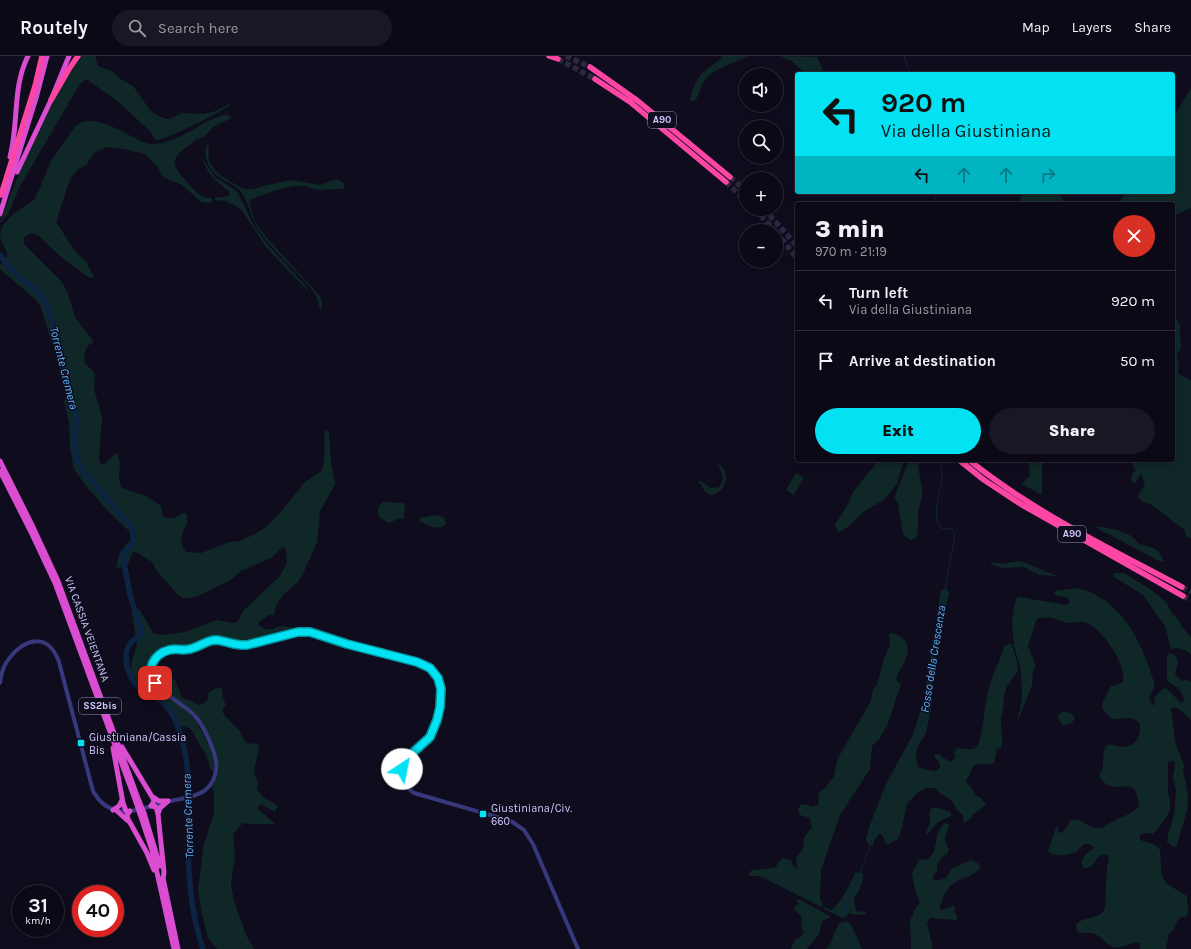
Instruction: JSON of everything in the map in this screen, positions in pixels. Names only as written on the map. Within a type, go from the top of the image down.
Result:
[{"type":"highway","points":[[0,214],[14,145],[19,84],[28,56]]},
{"type":"highway","points":[[3,197],[35,86],[42,56]]},
{"type":"highway","points":[[3,197],[36,98],[47,56]]},
{"type":"highway","points":[[51,100],[69,56]]},
{"type":"highway","points":[[3,197],[51,100],[78,56]]},
{"type":"highway","points":[[550,56],[558,59]]},
{"type":"highway","name":"A90","points":[[590,67],[638,101],[730,177]]},
{"type":"highway","name":"A90","points":[[595,79],[636,107],[726,182]]},
{"type":"highway","name":"VIA CASSIA VEIENTANA","points":[[0,461],[33,527],[58,585],[155,848],[174,949]]},
{"type":"highway","name":"A90","points":[[967,463],[1036,506],[1182,588]]},
{"type":"highway","name":"A90","points":[[967,463],[990,484],[1022,505],[1183,596]]},
{"type":"highway","name":"VIA CASSIA VEIENTANA","points":[[0,471],[58,585]]},
{"type":"highway","points":[[112,732],[152,796],[154,802],[151,806],[156,808],[158,814],[164,870],[161,880],[154,873],[147,853],[128,821],[115,810],[120,805],[122,799]]},
{"type":"highway","points":[[112,732],[122,799],[128,811],[128,821]]},
{"type":"highway","points":[[152,796],[159,801],[168,802]]},
{"type":"highway","points":[[158,814],[160,808],[168,802]]},
{"type":"highway","name":"VIA CASSIA VEIENTANA","points":[[161,880],[178,949]]},
{"type":"street","points":[[0,683],[7,661],[25,644],[35,641],[42,642],[54,650],[59,662],[92,788],[100,800],[115,810],[128,811],[194,795],[204,790],[213,780],[217,768],[216,758],[195,716],[173,699],[152,679],[150,671],[152,664],[162,653],[170,650],[187,650],[215,640],[245,646],[298,632],[307,632],[422,664],[432,670],[440,682],[442,694],[440,707],[430,737],[404,762],[401,772],[403,781],[408,789],[414,792],[500,818],[516,824],[524,830],[533,844],[578,949]]},
{"type":"green space","points":[[81,56],[95,56],[98,66],[114,72],[119,78],[133,86],[150,110],[165,119],[170,119],[182,113],[203,114],[216,111],[231,103],[229,106],[186,129],[156,140],[150,131],[116,100],[86,79],[80,84],[20,186],[8,214],[0,222],[22,166],[58,91]]},
{"type":"green space","points":[[722,56],[748,56],[712,73],[702,84],[696,99],[691,101],[690,98],[698,79],[704,72],[721,59]]},
{"type":"green space","points":[[780,56],[817,57],[824,72],[804,72],[790,60]]},
{"type":"green space","points":[[1191,88],[1191,208],[1175,215],[1175,202],[1119,202],[1125,194],[1175,194],[1175,115]]},
{"type":"green space","points":[[227,114],[231,118],[212,128],[201,138],[196,139],[177,155],[175,159],[176,167],[182,177],[198,193],[204,197],[212,198],[212,202],[201,202],[182,185],[163,177],[156,165],[145,154],[107,147],[94,153],[86,165],[78,169],[70,179],[56,222],[75,251],[86,262],[94,276],[92,278],[89,278],[60,256],[39,236],[32,233],[24,238],[24,244],[61,281],[67,291],[75,317],[93,341],[92,344],[88,345],[84,354],[85,364],[93,371],[95,375],[94,389],[102,417],[99,459],[101,464],[104,465],[117,453],[120,463],[119,480],[122,488],[148,497],[161,506],[162,514],[165,518],[174,518],[184,513],[187,515],[187,522],[181,537],[183,548],[186,552],[201,553],[229,542],[240,541],[257,533],[267,526],[279,514],[305,482],[321,471],[324,461],[325,430],[329,432],[331,462],[335,484],[320,511],[317,542],[302,576],[295,585],[283,595],[277,604],[274,615],[269,615],[259,622],[259,626],[267,629],[284,626],[296,628],[296,631],[243,644],[220,639],[189,647],[166,649],[160,652],[149,665],[147,675],[150,681],[190,714],[196,721],[210,747],[214,759],[215,769],[211,771],[207,757],[192,731],[189,728],[177,724],[172,712],[164,702],[160,698],[149,695],[132,677],[132,660],[137,646],[132,613],[137,609],[140,610],[153,633],[160,635],[185,632],[217,620],[236,623],[244,610],[280,576],[287,563],[286,550],[283,547],[271,558],[241,571],[229,581],[196,597],[187,598],[182,598],[178,595],[157,571],[152,562],[138,553],[133,552],[127,566],[116,567],[120,552],[131,539],[130,532],[107,510],[86,486],[74,469],[70,448],[69,421],[64,401],[67,393],[62,368],[58,364],[41,307],[35,299],[0,269],[0,265],[8,255],[0,238],[1,228],[13,214],[34,200],[51,161],[75,127],[81,123],[89,121],[105,124],[149,144],[156,144],[173,140],[210,120]]},
{"type":"green space","points":[[207,145],[209,146],[208,155],[213,168],[224,178],[244,189],[256,189],[291,180],[320,185],[336,179],[343,182],[345,188],[343,189],[319,190],[304,186],[289,187],[252,199],[250,201],[250,206],[256,224],[317,293],[322,300],[322,308],[320,309],[314,292],[259,231],[241,192],[236,187],[216,175],[210,167],[206,158]]},
{"type":"green space","points":[[202,158],[215,177],[238,193],[255,228],[268,245],[305,285],[309,292],[265,246],[241,209],[226,201],[215,200],[214,198],[228,196],[230,192],[213,178]]},
{"type":"green space","points":[[1022,194],[1060,194],[1064,202],[1020,202]]},
{"type":"green space","points":[[1175,316],[1180,325],[1181,348],[1177,354],[1179,365],[1178,373],[1191,381],[1191,538],[1187,537],[1184,529],[1153,506],[1141,501],[1138,497],[1145,485],[1141,474],[1135,483],[1131,482],[1132,475],[1136,470],[1130,462],[1138,462],[1140,464],[1140,462],[1175,462]]},
{"type":"green space","points":[[875,462],[903,462],[897,484],[884,500],[866,510],[844,530],[838,532],[835,525],[848,504],[853,492],[874,466]]},
{"type":"green space","points":[[908,462],[919,462],[922,498],[918,511],[916,538],[910,540],[903,534],[898,503],[894,498]]},
{"type":"green space","points":[[1029,462],[1043,462],[1042,495],[1022,484],[1030,475]]},
{"type":"green space","points":[[718,464],[725,472],[725,482],[720,491],[716,494],[710,495],[697,481],[701,481],[710,488],[719,487],[723,479]]},
{"type":"green space","points":[[796,473],[804,478],[794,495],[786,490]]},
{"type":"green space","points":[[383,502],[404,503],[404,518],[397,519],[390,523],[379,517],[378,508]]},
{"type":"green space","points":[[435,515],[444,517],[446,524],[437,528],[429,526],[419,520],[420,518]]},
{"type":"green space","points":[[1093,526],[1119,530],[1135,539],[1139,544],[1151,547],[1160,553],[1164,561],[1161,562]]},
{"type":"green space","points":[[1018,561],[1057,576],[1039,575],[1024,567],[1002,568],[991,564],[991,562],[1002,564]]},
{"type":"green space","points":[[1115,573],[1124,573],[1150,589],[1166,602],[1172,613],[1180,622],[1181,626],[1191,637],[1191,655],[1182,649],[1171,649],[1165,626],[1143,595],[1114,577],[1113,575]]},
{"type":"green space","points":[[1076,588],[1091,592],[1104,600],[1123,618],[1137,638],[1155,685],[1149,698],[1153,705],[1155,705],[1154,698],[1160,691],[1166,688],[1180,702],[1183,702],[1184,700],[1180,691],[1167,680],[1167,656],[1170,653],[1176,656],[1178,663],[1175,674],[1182,681],[1187,680],[1191,682],[1191,720],[1179,709],[1174,707],[1171,709],[1175,742],[1184,765],[1183,770],[1188,796],[1187,811],[1176,847],[1173,847],[1167,842],[1175,805],[1176,790],[1173,777],[1175,766],[1174,761],[1170,761],[1168,763],[1170,810],[1166,818],[1153,834],[1144,833],[1140,835],[1140,840],[1154,844],[1160,850],[1162,877],[1167,884],[1187,896],[1187,916],[1179,918],[1174,929],[1169,934],[1166,949],[1140,949],[1140,943],[1113,947],[1095,934],[1079,933],[1076,925],[1079,922],[1098,916],[1105,908],[1109,858],[1107,855],[1099,856],[1092,866],[1084,868],[1081,863],[1083,858],[1088,852],[1095,848],[1091,845],[1085,844],[1076,852],[1065,855],[1057,855],[1048,851],[1056,827],[1058,828],[1058,832],[1062,833],[1071,820],[1079,820],[1094,828],[1102,828],[1130,813],[1139,806],[1134,789],[1125,786],[1114,787],[1108,785],[1100,777],[1103,767],[1105,747],[1107,745],[1123,747],[1132,745],[1137,740],[1140,724],[1131,718],[1112,719],[1102,708],[1103,701],[1111,686],[1123,682],[1123,675],[1118,658],[1106,640],[1093,627],[1085,622],[1069,623],[1049,618],[1038,618],[1028,646],[1036,666],[1033,671],[1032,685],[1017,723],[1022,699],[1021,673],[1014,646],[1012,621],[1016,599],[1019,597],[1067,605],[1069,600],[1066,597],[1057,596],[1054,593],[1055,591]]},
{"type":"green space","points":[[947,589],[949,593],[935,660],[931,709],[926,733],[917,747],[916,758],[918,767],[936,771],[940,767],[939,762],[934,757],[936,754],[939,754],[943,758],[952,762],[956,756],[954,753],[957,748],[971,749],[977,746],[981,733],[990,684],[1004,646],[1009,644],[1012,645],[1017,661],[1018,671],[1009,683],[1005,693],[1001,721],[1003,742],[1000,749],[997,748],[994,763],[974,765],[966,781],[975,795],[980,797],[986,805],[964,823],[963,815],[957,810],[952,801],[938,792],[935,788],[926,788],[917,793],[907,804],[898,839],[889,844],[885,843],[884,838],[880,833],[875,839],[873,845],[869,845],[866,840],[869,827],[887,782],[913,735],[923,702],[941,590]]},
{"type":"green space","points":[[891,633],[897,635],[905,641],[908,651],[896,680],[901,684],[887,726],[879,739],[872,746],[870,769],[840,815],[821,870],[820,899],[823,905],[821,907],[766,879],[759,876],[749,876],[749,873],[752,870],[775,868],[782,858],[791,860],[794,867],[798,868],[796,858],[804,847],[805,836],[812,828],[810,818],[800,815],[798,810],[800,805],[805,804],[813,807],[818,805],[818,793],[825,788],[834,776],[838,758],[871,701],[873,689],[877,685],[884,658],[890,645],[889,635]]},
{"type":"green space","points":[[152,673],[166,684],[171,679],[175,680],[182,698],[192,701],[198,705],[206,702],[208,699],[208,694],[214,689],[221,687],[226,705],[222,710],[224,715],[239,730],[246,743],[257,744],[259,748],[254,772],[258,783],[257,789],[263,797],[278,806],[275,812],[261,804],[257,808],[275,824],[243,823],[233,834],[235,857],[231,884],[234,901],[246,935],[254,949],[217,949],[208,938],[201,910],[198,889],[204,844],[214,813],[214,792],[211,786],[216,777],[218,767],[217,757],[197,717],[155,682]]},
{"type":"green space","points":[[1062,712],[1071,713],[1075,718],[1071,723],[1063,725],[1059,720],[1058,715]]},
{"type":"green space","points":[[932,808],[939,808],[951,813],[951,816],[938,822],[927,835],[926,832],[930,822],[929,813]]},
{"type":"green space","points":[[944,823],[950,825],[945,840],[949,849],[947,854],[939,861],[937,871],[934,874],[933,879],[936,881],[946,878],[951,869],[971,860],[979,864],[980,869],[956,882],[946,891],[939,909],[942,910],[954,905],[957,920],[930,918],[927,923],[932,949],[911,949],[910,920],[913,916],[913,911],[919,904],[912,873],[920,859],[927,860],[934,852],[938,832]]},
{"type":"green space","points":[[860,872],[863,874],[862,880],[859,890],[854,898],[856,911],[865,912],[866,914],[858,915],[849,913],[843,918],[824,909],[825,907],[831,910],[838,904],[855,873]]},
{"type":"green space","points":[[799,899],[831,917],[822,921],[819,934],[807,949],[791,949],[795,939],[801,937],[804,932],[801,926],[802,917],[794,907],[799,904],[796,901]]},
{"type":"green space","points":[[848,922],[852,926],[862,949],[826,949],[829,946],[839,923]]},
{"type":"waterway","name":"Fosso della Crescenza","points":[[904,56],[909,72]]},
{"type":"waterway","name":"Fosso della Crescenza","points":[[934,194],[936,202]]},
{"type":"waterway","name":"Torrente Cremera","points":[[0,255],[21,279],[38,291],[47,306],[59,342],[65,382],[76,415],[75,449],[77,460],[85,473],[130,525],[133,531],[133,543],[124,553],[123,557],[130,595],[142,633],[130,643],[128,647],[126,656],[127,666],[130,676],[135,684],[168,707],[176,722],[182,739],[188,776],[191,897],[203,949]]},
{"type":"waterway","name":"Fosso della Crescenza","points":[[857,949],[844,925],[847,912],[846,904],[856,884],[889,795],[901,772],[925,715],[936,638],[955,535],[951,528],[941,528],[938,523],[936,511],[942,479],[940,462]]},
{"type":"tunnel","points":[[566,56],[590,67]]},
{"type":"tunnel","points":[[558,59],[595,79]]},
{"type":"tunnel","points":[[730,177],[739,185]]},
{"type":"tunnel","points":[[726,182],[739,194]]},
{"type":"tunnel","points":[[761,216],[769,224]]},
{"type":"tunnel","points":[[770,216],[795,244]]},
{"type":"tunnel","points":[[783,241],[795,256]]},
{"type":"tunnel","points":[[1182,587],[1191,592]]},
{"type":"tunnel","points":[[1183,596],[1191,600]]},
{"type":"place","name":"Giustiniana/Cassia Bis","points":[[81,743]]},
{"type":"place","name":"Giustiniana/Civ. 660","points":[[483,814]]},
{"type":"route","points":[[155,683],[152,679],[150,669],[155,659],[167,651],[187,650],[215,640],[244,646],[301,632],[317,633],[347,644],[424,664],[430,668],[440,682],[442,694],[440,707],[432,734],[407,758],[402,769]]}]
